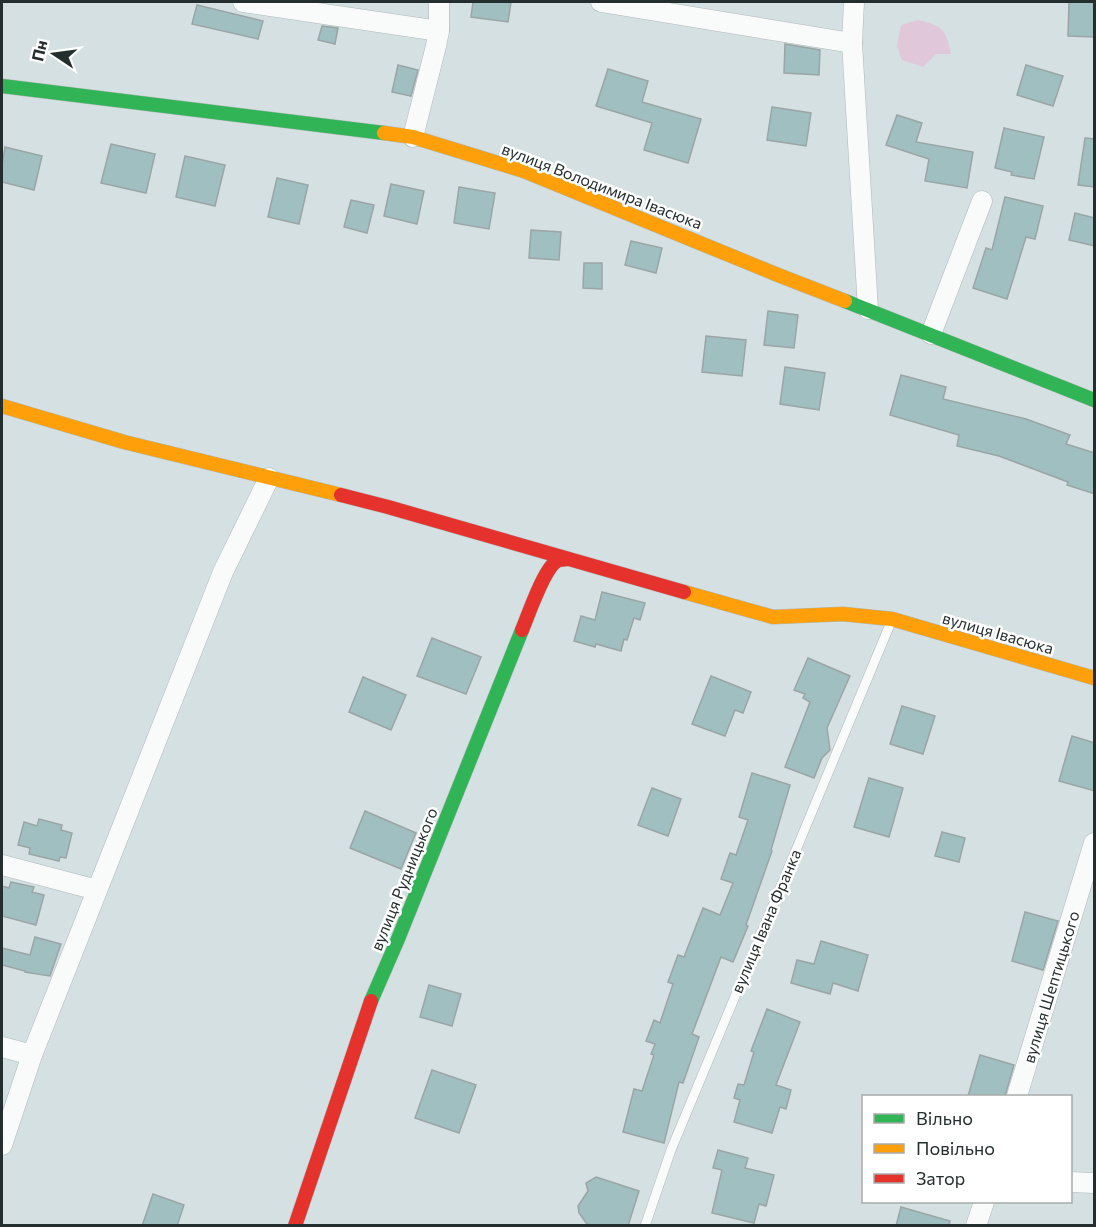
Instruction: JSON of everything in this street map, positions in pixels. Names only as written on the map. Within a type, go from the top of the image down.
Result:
[{"type":"street","points":[[243,2],[439,31]]},
{"type":"street","points":[[413,137],[439,31],[439,2]]},
{"type":"street","points":[[600,2],[852,43]]},
{"type":"street","points":[[854,2],[852,43],[868,309]]},
{"type":"street","name":"вулиця Володимира Івасюка","points":[[2,87],[413,137],[524,171],[778,275],[1095,400]]},
{"type":"street","points":[[931,334],[982,201]]},
{"type":"street","name":"вулиця Івасюка","points":[[2,406],[124,442],[388,507],[773,617],[843,614],[892,620],[1095,678]]},
{"type":"street","points":[[2,1145],[32,1055],[223,572],[269,478]]},
{"type":"street","name":"вулиця Рудницького","points":[[295,1226],[374,991],[398,939],[536,595],[549,569],[557,561],[567,559]]},
{"type":"street","name":"вулиця Шептицького","points":[[1017,1095],[1095,843]]},
{"type":"street","points":[[2,866],[97,890]]},
{"type":"street","points":[[2,1047],[32,1055]]},
{"type":"street","points":[[1072,1182],[1095,1183]]},
{"type":"street","points":[[976,1226],[984,1203]]},
{"type":"lane","name":"вулиця Івана Франка","points":[[645,1226],[671,1150],[892,620]]},
{"type":"shaded area","points":[[918,20],[933,24],[942,30],[951,54],[936,54],[923,67],[902,60],[897,46],[901,25]]},
{"type":"building","points":[[473,2],[511,2],[508,22],[471,17]]},
{"type":"building","points":[[1069,2],[1095,2],[1095,37],[1068,36]]},
{"type":"building","points":[[197,5],[263,21],[258,39],[192,24]]},
{"type":"building","points":[[322,26],[338,28],[335,44],[318,40]]},
{"type":"building","points":[[785,44],[820,50],[819,75],[784,73]]},
{"type":"building","points":[[398,65],[418,70],[411,96],[392,92]]},
{"type":"building","points":[[1026,65],[1063,76],[1053,106],[1017,95]]},
{"type":"building","points":[[608,69],[648,81],[642,102],[701,119],[688,163],[644,150],[652,123],[596,106]]},
{"type":"building","points":[[772,107],[811,113],[806,146],[767,140]]},
{"type":"building","points":[[897,115],[922,123],[916,142],[973,152],[967,188],[925,181],[929,159],[886,145]]},
{"type":"building","points":[[1004,128],[1044,137],[1034,179],[1011,175],[1012,172],[995,168]]},
{"type":"building","points":[[1085,138],[1095,139],[1095,187],[1078,185]]},
{"type":"building","points":[[111,144],[155,154],[146,193],[101,183]]},
{"type":"building","points":[[5,147],[42,156],[34,190],[2,182]]},
{"type":"building","points":[[185,156],[225,165],[215,206],[176,197]]},
{"type":"building","points":[[277,178],[308,185],[299,224],[268,217]]},
{"type":"building","points":[[391,184],[424,191],[417,224],[384,216]]},
{"type":"building","points":[[459,187],[495,193],[489,229],[454,223]]},
{"type":"building","points":[[1005,197],[1043,206],[1035,239],[1026,237],[1007,299],[973,288],[986,248],[992,250]]},
{"type":"building","points":[[351,200],[374,205],[367,233],[344,227]]},
{"type":"building","points":[[1075,213],[1095,218],[1095,246],[1069,240]]},
{"type":"building","points":[[531,230],[561,232],[559,260],[529,258]]},
{"type":"building","points":[[631,241],[662,248],[656,273],[625,265]]},
{"type":"building","points":[[584,263],[602,263],[602,289],[583,288]]},
{"type":"building","points":[[768,311],[798,315],[794,348],[764,345]]},
{"type":"building","points":[[706,336],[746,340],[742,376],[702,372]]},
{"type":"building","points":[[785,367],[825,373],[819,410],[780,404]]},
{"type":"building","points":[[901,375],[946,387],[943,399],[1026,419],[1070,435],[1066,444],[1095,453],[1095,494],[1067,485],[1068,482],[999,456],[957,446],[959,435],[890,415]]},
{"type":"building","points":[[602,592],[645,603],[640,620],[634,618],[621,651],[574,641],[581,616],[595,620]]},
{"type":"building","points":[[432,638],[481,657],[466,694],[417,676]]},
{"type":"building","points":[[808,658],[850,676],[827,728],[830,750],[822,758],[814,778],[785,767],[810,702],[803,698],[805,694],[794,690]]},
{"type":"building","points":[[711,676],[751,692],[743,713],[735,710],[725,736],[692,724]]},
{"type":"building","points":[[363,677],[406,695],[391,730],[349,712]]},
{"type":"building","points":[[902,706],[935,716],[923,754],[890,744]]},
{"type":"building","points":[[1072,736],[1095,743],[1095,791],[1059,781]]},
{"type":"building","points":[[752,773],[790,785],[772,851],[746,925],[748,926],[733,962],[721,957],[692,1034],[699,1037],[683,1083],[679,1082],[664,1143],[623,1132],[634,1089],[642,1091],[654,1055],[651,1054],[655,1044],[646,1041],[654,1020],[660,1023],[673,984],[668,982],[678,955],[684,957],[703,908],[720,915],[733,883],[721,879],[730,853],[736,855],[748,820],[739,817]]},
{"type":"building","points":[[869,778],[903,788],[889,837],[854,827]]},
{"type":"building","points":[[652,788],[681,799],[668,836],[638,825]]},
{"type":"building","points":[[365,811],[416,833],[401,869],[350,848]]},
{"type":"building","points":[[39,819],[62,825],[61,830],[72,833],[66,858],[60,857],[59,861],[29,854],[30,848],[18,845],[24,822],[37,826]]},
{"type":"building","points":[[942,832],[965,838],[959,862],[935,856]]},
{"type":"building","points":[[11,882],[34,887],[32,892],[44,895],[36,925],[2,916],[2,886],[9,888]]},
{"type":"building","points":[[1025,912],[1058,921],[1043,970],[1012,961]]},
{"type":"building","points":[[35,937],[61,944],[50,976],[2,965],[2,948],[30,955]]},
{"type":"building","points":[[821,941],[868,955],[858,991],[833,983],[830,994],[791,983],[797,960],[814,964]]},
{"type":"building","points":[[429,985],[461,994],[452,1026],[420,1017]]},
{"type":"building","points":[[767,1009],[800,1022],[776,1085],[791,1090],[786,1109],[780,1107],[772,1133],[734,1122],[740,1100],[734,1098],[738,1084],[744,1085],[754,1052],[751,1051]]},
{"type":"building","points":[[980,1055],[1014,1065],[1005,1095],[968,1095]]},
{"type":"building","points":[[432,1070],[476,1085],[459,1133],[415,1118]]},
{"type":"building","points":[[718,1150],[748,1158],[745,1168],[774,1175],[766,1206],[759,1204],[754,1223],[712,1213],[722,1170],[713,1168]]},
{"type":"building","points":[[596,1177],[639,1191],[628,1226],[593,1226],[587,1224],[579,1213],[578,1206],[588,1191],[586,1183]]},
{"type":"building","points":[[153,1194],[184,1205],[177,1226],[142,1226]]},
{"type":"building","points":[[901,1207],[950,1221],[949,1226],[896,1226]]},
{"type":"traffic: fast","points":[[2,86],[384,133]]},
{"type":"traffic: fast","points":[[845,301],[1094,400]]},
{"type":"traffic: fast","points":[[371,1001],[522,630]]},
{"type":"traffic: slow","points":[[384,133],[413,137],[524,171],[845,301]]},
{"type":"traffic: slow","points":[[2,406],[124,442],[341,495]]},
{"type":"traffic: slow","points":[[684,592],[773,617],[843,614],[892,619],[1094,678]]},
{"type":"traffic: jam","points":[[341,495],[684,592]]},
{"type":"traffic: jam","points":[[522,630],[537,593],[552,565],[559,560],[567,559]]},
{"type":"traffic: jam","points":[[295,1226],[371,1001]]}]
